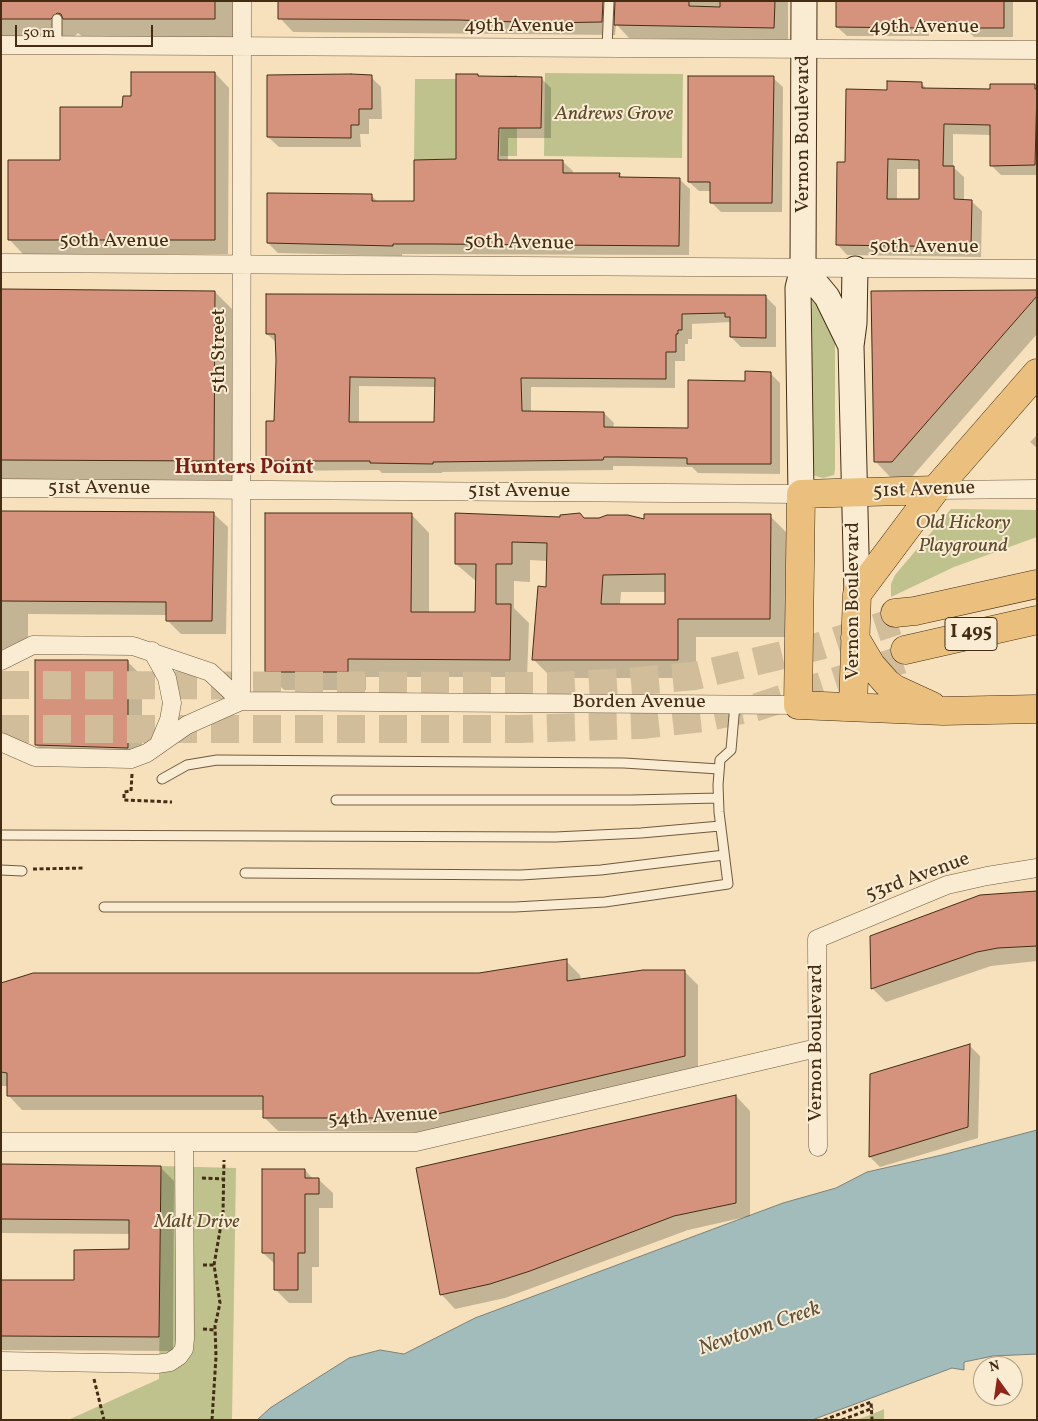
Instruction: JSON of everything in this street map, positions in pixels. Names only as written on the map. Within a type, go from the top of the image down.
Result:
[{"type":"main road","name":"Vernon Boulevard","points":[[798,705],[801,494],[798,288],[803,268],[804,1]]},
{"type":"main road","name":"Vernon Boulevard","points":[[803,268],[827,297],[851,346],[857,594],[853,707]]},
{"type":"main road","points":[[851,346],[854,323],[855,269]]},
{"type":"main road","points":[[857,594],[936,490],[1037,373]]},
{"type":"main road","name":"51st Avenue","points":[[801,494],[936,490]]},
{"type":"main road","name":"I 495","points":[[902,615],[1037,584]]},
{"type":"main road","name":"I 495","points":[[1037,620],[906,654],[1037,632]]},
{"type":"main road","points":[[855,638],[871,665],[887,683],[901,692],[943,711]]},
{"type":"main road","name":"Borden Avenue","points":[[798,705],[943,711],[1037,709]]},
{"type":"street","name":"5th Street","points":[[241,700],[240,263],[242,1]]},
{"type":"street","name":"49th Avenue","points":[[1,45],[1037,50]]},
{"type":"street","name":"50th Avenue","points":[[1,262],[1037,269]]},
{"type":"street","name":"51st Avenue","points":[[1,488],[801,494]]},
{"type":"street","name":"51st Avenue","points":[[936,490],[1037,489]]},
{"type":"street","points":[[1,661],[26,647],[39,644],[119,645],[152,651],[210,672],[241,700]]},
{"type":"street","points":[[152,651],[166,678],[172,703],[170,720],[158,746]]},
{"type":"street","name":"Borden Avenue","points":[[1,742],[35,757],[131,759],[158,746],[188,725],[241,700],[798,705]]},
{"type":"street","name":"53rd Avenue","points":[[817,939],[947,886],[987,876],[1037,868]]},
{"type":"street","name":"Vernon Boulevard","points":[[817,939],[818,1147]]},
{"type":"street","name":"54th Avenue","points":[[1,1142],[387,1143],[432,1140],[817,1048]]},
{"type":"street","points":[[1,1361],[157,1364],[170,1362],[184,1349],[184,1143]]},
{"type":"lane","points":[[607,48],[609,1]]},
{"type":"lane","points":[[57,19],[57,46]]},
{"type":"lane","points":[[104,907],[484,907],[605,902],[728,884],[720,826],[719,770],[720,760],[731,750],[735,703]]},
{"type":"lane","points":[[162,779],[186,765],[218,760],[624,763],[719,770]]},
{"type":"lane","points":[[336,800],[623,800],[718,798]]},
{"type":"lane","points":[[1,835],[555,837],[632,834],[720,826]]},
{"type":"lane","points":[[245,873],[521,875],[601,870],[724,855]]},
{"type":"lane","points":[[1,870],[22,871]]},
{"type":"path","points":[[131,759],[131,791],[124,792],[124,800],[172,802]]},
{"type":"path","points":[[22,871],[85,868]]},
{"type":"path","points":[[212,1420],[216,1356],[214,1330],[220,1303],[214,1265],[223,1213],[224,1160]]},
{"type":"path","points":[[202,1178],[224,1179]]},
{"type":"path","points":[[203,1265],[214,1265]]},
{"type":"path","points":[[203,1330],[214,1330]]},
{"type":"path","points":[[94,1379],[104,1420]]},
{"type":"path","points":[[824,1420],[872,1402],[872,1420]]},
{"type":"path","points":[[842,1420],[873,1408]]},
{"type":"green space","name":"Andrews Grove","points":[[545,73],[683,74],[682,158],[544,156]]},
{"type":"green space","points":[[517,75],[517,156],[500,156],[501,76]]},
{"type":"green space","points":[[415,79],[456,79],[456,160],[414,160]]},
{"type":"green space","points":[[812,298],[820,298],[835,329],[835,470],[834,475],[823,478],[812,475],[811,468]]},
{"type":"green space","name":"Old Hickory Playground","points":[[951,509],[1037,510],[1037,537],[954,567],[891,597],[891,584],[895,575]]},
{"type":"green space","name":"Malt Drive","points":[[161,1166],[236,1168],[232,1420],[68,1420],[159,1379]]},
{"type":"green space","points":[[884,1409],[884,1420],[856,1420],[873,1414]]},
{"type":"water","name":"Newtown Creek","points":[[1037,1130],[1037,1354],[973,1356],[973,1360],[964,1362],[964,1370],[952,1368],[812,1420],[257,1420],[270,1408],[349,1358],[380,1350],[404,1354],[475,1318],[783,1203],[836,1188],[867,1172]]},
{"type":"building","points":[[1,1],[215,1],[215,19],[63,19],[61,14],[57,13],[51,19],[1,19]]},
{"type":"building","points":[[278,1],[603,1],[602,22],[545,23],[459,20],[278,19]]},
{"type":"building","points":[[615,1],[689,1],[689,6],[720,7],[720,1],[775,1],[774,28],[614,25]]},
{"type":"building","points":[[836,1],[1004,1],[1004,28],[963,28],[963,22],[920,22],[920,28],[836,27]]},
{"type":"building","points":[[131,72],[215,72],[215,240],[8,240],[8,160],[60,160],[60,107],[122,107],[123,96],[131,96]]},
{"type":"building","points":[[456,74],[542,77],[541,128],[499,128],[498,160],[563,160],[563,173],[620,173],[619,177],[680,178],[679,246],[393,244],[393,246],[267,243],[267,193],[372,194],[372,201],[414,201],[414,160],[456,159]]},
{"type":"building","points":[[267,75],[372,75],[372,109],[359,109],[359,125],[351,125],[351,138],[267,137]]},
{"type":"building","points":[[688,76],[774,76],[772,203],[710,203],[710,182],[688,182]]},
{"type":"building","points":[[887,81],[922,82],[922,88],[990,89],[990,84],[1035,84],[1035,89],[1037,89],[1035,165],[990,166],[990,125],[944,124],[943,166],[954,166],[954,199],[972,200],[971,247],[836,245],[837,162],[845,162],[846,89],[887,90]],"holes":[[[888,159],[919,160],[919,199],[887,199]]]},
{"type":"building","points":[[1,289],[215,291],[214,461],[1,460]]},
{"type":"building","points":[[1037,290],[1037,296],[892,462],[874,462],[871,291]]},
{"type":"building","points":[[266,294],[766,295],[766,338],[730,337],[730,317],[725,317],[725,313],[682,314],[682,330],[678,330],[678,334],[676,334],[676,352],[666,352],[666,379],[521,378],[522,411],[604,412],[604,427],[688,428],[688,380],[745,381],[745,371],[771,372],[771,464],[687,464],[687,458],[619,457],[604,457],[603,460],[433,462],[433,464],[370,463],[370,461],[266,461],[266,421],[274,421],[276,360],[275,334],[266,334]],"holes":[[[350,377],[435,378],[434,422],[349,422]]]},
{"type":"building","points":[[1,511],[214,512],[212,621],[166,621],[166,602],[1,601]]},
{"type":"building","points":[[265,513],[412,513],[411,612],[475,612],[476,564],[455,564],[455,513],[560,517],[560,515],[580,513],[584,518],[628,515],[644,519],[644,514],[771,514],[770,619],[678,619],[678,660],[532,660],[538,586],[546,587],[547,543],[512,542],[512,564],[496,564],[496,604],[511,604],[510,660],[348,659],[348,672],[265,672]],"holes":[[[665,574],[665,604],[601,604],[603,575]]]},
{"type":"building","points":[[35,660],[128,660],[128,748],[35,745]]},
{"type":"building","points":[[1037,891],[1037,946],[998,948],[977,952],[871,989],[870,936],[980,895]]},
{"type":"building","points":[[567,959],[567,981],[643,970],[685,970],[685,1056],[433,1115],[412,1118],[263,1118],[263,1096],[7,1096],[7,1073],[1,1072],[1,983],[33,973],[479,973]]},
{"type":"building","points":[[970,1044],[968,1127],[869,1157],[870,1074]]},
{"type":"building","points":[[736,1095],[736,1203],[674,1216],[530,1271],[490,1284],[440,1295],[416,1168]]},
{"type":"building","points":[[1,1164],[161,1166],[159,1337],[1,1336],[1,1280],[74,1280],[74,1250],[129,1249],[129,1220],[1,1219]]},
{"type":"building","points":[[262,1169],[305,1169],[305,1178],[319,1178],[319,1194],[305,1194],[305,1253],[298,1253],[298,1290],[274,1290],[274,1253],[262,1253]]},
{"type":"tunnel","points":[[1,685],[556,686],[627,682],[695,676],[820,646],[897,621]]},
{"type":"tunnel","points":[[1,729],[519,729],[641,725],[703,718],[757,707],[907,658]]},
{"type":"district","name":"Hunters Point","points":[[244,469]]}]
